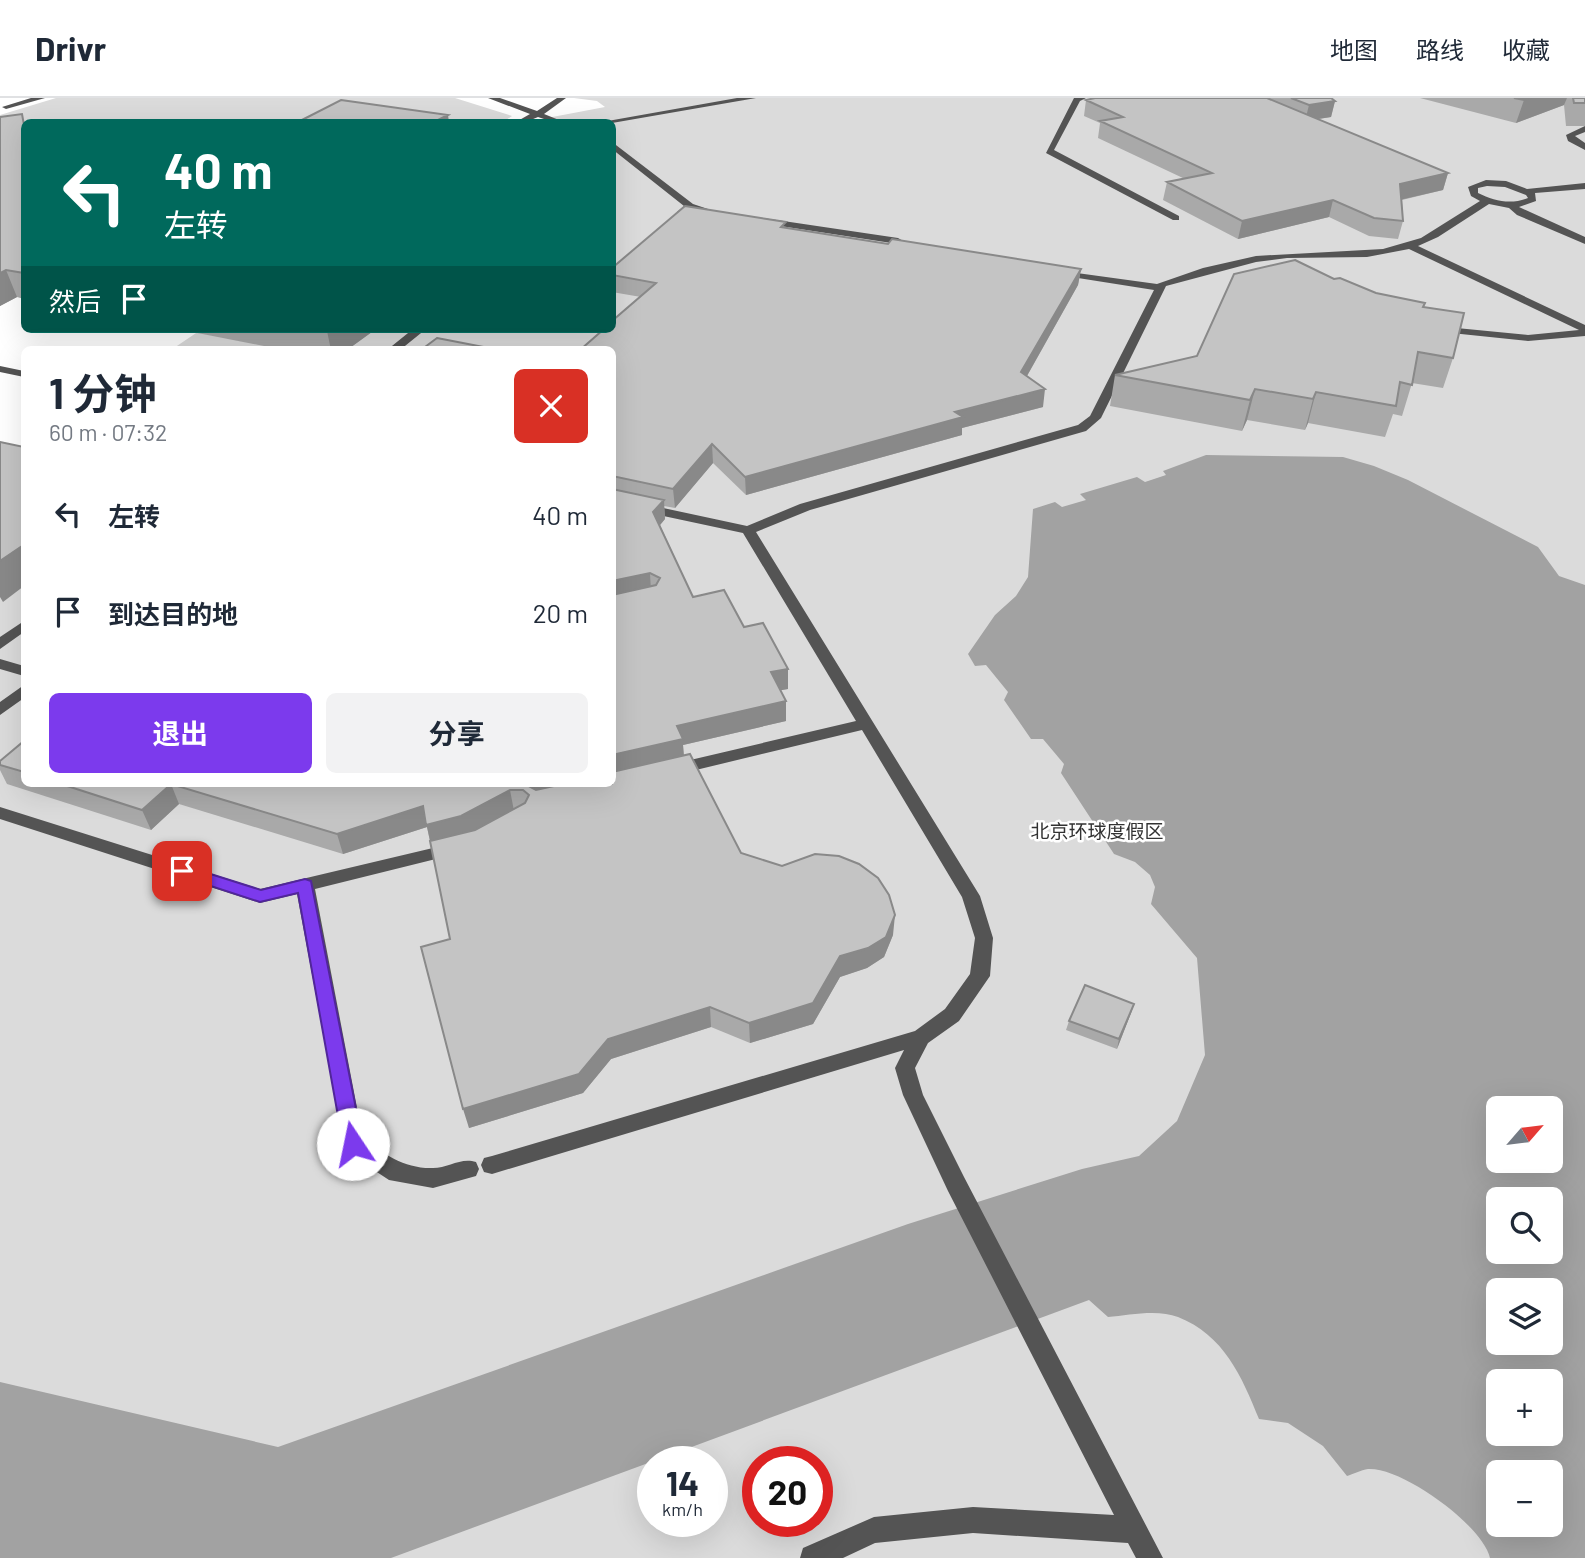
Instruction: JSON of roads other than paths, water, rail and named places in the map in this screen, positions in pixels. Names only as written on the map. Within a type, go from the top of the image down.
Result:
[{"type":"street","points":[[6,107],[41,98]]},
{"type":"street","points":[[492,98],[553,119]]},
{"type":"street","points":[[527,119],[562,98]]},
{"type":"street","points":[[616,120],[752,98]]},
{"type":"street","points":[[1082,98],[1077,99],[1049,150],[1176,218]]},
{"type":"street","points":[[1585,129],[1570,135],[1571,139],[1585,147]]},
{"type":"street","points":[[616,147],[690,206],[735,217]]},
{"type":"street","points":[[1528,191],[1533,196],[1530,202],[1511,204],[1487,201],[1474,194],[1473,187],[1495,183],[1528,191],[1585,186]]},
{"type":"street","points":[[616,501],[748,530],[806,507],[1082,428],[1095,418],[1159,288],[1174,280],[1258,259],[1285,255],[1334,256],[1411,246],[1433,237],[1487,201]]},
{"type":"street","points":[[1511,204],[1520,213],[1585,241]]},
{"type":"street","points":[[671,221],[690,206]]},
{"type":"street","points":[[748,219],[898,241]]},
{"type":"street","points":[[1411,246],[1585,331]]},
{"type":"street","points":[[1258,259],[1279,270]]},
{"type":"street","points":[[1053,271],[1159,288]]},
{"type":"street","points":[[1429,327],[1483,336],[1528,338],[1585,331]]},
{"type":"street","points":[[398,346],[415,333]]},
{"type":"street","points":[[0,369],[21,373]]},
{"type":"street","points":[[492,1165],[920,1037],[952,1015],[981,976],[984,938],[971,896],[748,530]]},
{"type":"street","points":[[0,644],[21,627]]},
{"type":"street","points":[[0,664],[21,670]]},
{"type":"street","points":[[0,710],[21,692]]},
{"type":"street","points":[[657,774],[866,724]]},
{"type":"street","points":[[0,813],[260,896],[472,844]]},
{"type":"street","points":[[305,886],[353,1144],[389,1170],[433,1178],[468,1169]]},
{"type":"street","points":[[920,1037],[905,1068],[913,1096],[1150,1558]]},
{"type":"street","points":[[813,1558],[874,1531],[973,1520],[1136,1530]]},
{"type":"park label","name":"北京环球度假区","points":[[1097,830]]}]
